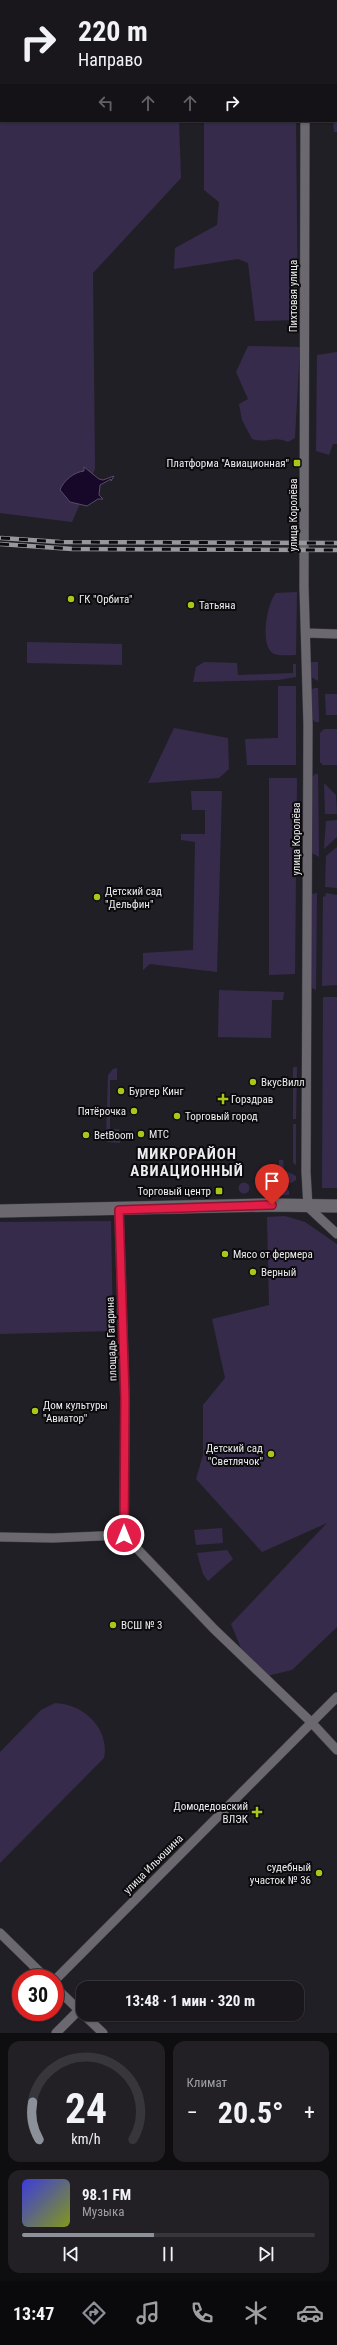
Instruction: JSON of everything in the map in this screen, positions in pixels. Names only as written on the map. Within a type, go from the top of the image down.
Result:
[{"type":"main road","points":[[0,1211],[119,1210],[272,1205],[308,1207],[337,1206]]},
{"type":"street","name":"Пихтовая улица","points":[[305,122],[305,472]]},
{"type":"street","name":"улица Королёва","points":[[305,472],[308,725],[306,1172],[308,1207]]},
{"type":"street","points":[[306,633],[337,634]]},
{"type":"street","points":[[308,1207],[337,1234]]},
{"type":"street","name":"площадь Гагарина","points":[[119,1210],[125,1398],[124,1535]]},
{"type":"street","points":[[0,1537],[53,1538],[124,1535],[247,1662],[312,1722],[337,1750]]},
{"type":"street","name":"улица Ильюшина","points":[[64,1971],[337,1697]]},
{"type":"street","points":[[0,1933],[37,1969]]},
{"type":"street","points":[[64,1995],[76,2006]]},
{"type":"street","points":[[56,2033],[76,2017]]},
{"type":"street","points":[[91,2021],[103,2033]]},
{"type":"shaded area","points":[[0,122],[179,122],[181,178],[93,273],[95,469],[72,522],[0,513]]},
{"type":"shaded area","points":[[204,122],[296,122],[298,320],[255,321],[248,263],[238,259],[174,269],[175,248],[217,225],[219,202],[204,190]]},
{"type":"shaded area","points":[[333,122],[337,122],[337,132],[334,132]]},
{"type":"shaded area","points":[[248,346],[300,347],[295,438],[288,442],[278,439],[262,441],[252,439],[242,420],[239,404],[248,399],[236,372]]},
{"type":"shaded area","points":[[337,352],[337,444],[333,444],[329,455],[316,451],[317,355]]},
{"type":"shaded area","points":[[84,467],[99,479],[103,480],[114,476],[111,481],[111,479],[100,485],[99,495],[103,499],[98,499],[87,506],[70,502],[60,490],[69,478],[76,473],[84,471]]},
{"type":"shaded area","points":[[297,592],[296,655],[274,654],[269,650],[266,634],[267,615],[270,606],[276,593]]},
{"type":"shaded area","points":[[27,642],[122,644],[122,665],[27,663]]},
{"type":"shaded area","points":[[204,662],[237,663],[238,675],[293,673],[293,664],[296,664],[296,677],[278,680],[193,682],[196,667]]},
{"type":"shaded area","points":[[311,662],[318,662],[318,681],[311,677]]},
{"type":"shaded area","points":[[278,686],[296,686],[296,765],[247,765],[245,739],[278,738]]},
{"type":"shaded area","points":[[318,688],[319,722],[315,722],[312,718],[311,690]]},
{"type":"shaded area","points":[[325,694],[337,694],[337,715],[326,715]]},
{"type":"shaded area","points":[[174,728],[228,738],[229,769],[219,778],[148,783]]},
{"type":"shaded area","points":[[324,729],[337,729],[337,765],[323,765],[320,762],[320,733]]},
{"type":"shaded area","points":[[315,774],[318,774],[319,857],[312,853],[312,777]]},
{"type":"shaded area","points":[[269,778],[297,778],[295,974],[269,975]]},
{"type":"shaded area","points":[[324,783],[336,795],[337,814],[325,814]]},
{"type":"shaded area","points":[[191,791],[222,791],[217,972],[150,964],[143,970],[143,953],[193,950],[195,842],[181,840],[181,834],[205,834],[205,810],[192,810]]},
{"type":"shaded area","points":[[337,820],[337,837],[324,849],[326,821]]},
{"type":"shaded area","points":[[337,847],[337,888],[325,887],[326,856]]},
{"type":"shaded area","points":[[317,893],[316,990],[312,988],[312,894]]},
{"type":"shaded area","points":[[326,893],[337,895],[337,985],[322,986],[323,896],[325,897]]},
{"type":"shaded area","points":[[219,990],[284,992],[283,1000],[272,1000],[271,1038],[218,1037]]},
{"type":"shaded area","points":[[323,997],[337,997],[337,1188],[322,1188]]},
{"type":"shaded area","points":[[293,1067],[297,1067],[296,1119],[293,1119]]},
{"type":"shaded area","points":[[117,1068],[117,1080],[110,1080],[110,1129],[119,1129],[120,1143],[107,1142],[106,1139],[108,1075],[113,1069]]},
{"type":"shaded area","points":[[293,1124],[296,1124],[296,1165],[293,1163]]},
{"type":"shaded area","points":[[279,1160],[283,1160],[284,1170],[296,1176],[296,1180],[291,1183],[283,1182],[279,1177]]},
{"type":"shaded area","points":[[244,1182],[248,1184],[250,1188],[248,1192],[244,1194],[240,1192],[238,1188],[240,1184]]},
{"type":"shaded area","points":[[272,1185],[284,1186],[289,1191],[289,1195],[269,1196],[264,1191]]},
{"type":"shaded area","points":[[285,1216],[305,1222],[337,1244],[337,1627],[292,1670],[267,1676],[243,1653],[231,1624],[327,1523],[262,1552],[196,1479],[203,1455],[203,1405],[225,1378],[212,1319],[269,1305],[267,1217]]},
{"type":"shaded area","points":[[111,1221],[113,1331],[0,1334],[0,1222]]},
{"type":"shaded area","points":[[222,1528],[223,1543],[196,1545],[194,1530]]},
{"type":"shaded area","points":[[227,1550],[233,1559],[208,1581],[203,1574],[197,1553]]},
{"type":"shaded area","points":[[55,1703],[66,1704],[76,1708],[93,1720],[103,1737],[105,1747],[104,1758],[0,1863],[0,1752],[41,1710]]},
{"type":"railway","points":[[1,538],[60,542],[337,543]]},
{"type":"railway","points":[[0,544],[72,549],[337,550]]},
{"type":"place","name":"Платформа \"Авиационная\"","points":[[297,463]]},
{"type":"place","name":"ГК \"Орбита\"","points":[[71,599]]},
{"type":"place","name":"Татьяна","points":[[191,605]]},
{"type":"place","name":"Детский сад \"Дельфин\"","points":[[97,897]]},
{"type":"place","name":"ВкусВилл","points":[[253,1082]]},
{"type":"place","name":"Бургер Кинг","points":[[121,1091]]},
{"type":"place","name":"Горздрав","points":[[223,1099]]},
{"type":"place","name":"Пятёрочка","points":[[134,1111]]},
{"type":"place","name":"Торговый город","points":[[177,1116]]},
{"type":"place","name":"МТС","points":[[141,1134]]},
{"type":"place","name":"BetBoom","points":[[86,1135]]},
{"type":"place","name":"Торговый центр","points":[[219,1191]]},
{"type":"place","name":"Мясо от фермера","points":[[225,1254]]},
{"type":"place","name":"Верный","points":[[253,1272]]},
{"type":"place","name":"Дом культуры \"Авиатор\"","points":[[35,1411]]},
{"type":"place","name":"Детский сад \"Светлячок\"","points":[[271,1454]]},
{"type":"place","name":"ВСШ № 3","points":[[113,1625]]},
{"type":"place","name":"Домодедовский ВЛЭК","points":[[257,1812]]},
{"type":"place","name":"судебный участок № 36","points":[[319,1873]]},
{"type":"district","name":"МИКРОРАЙОН АВИАЦИОННЫЙ","points":[[187,1162]]},
{"type":"route","points":[[124,1535],[125,1398],[119,1210],[272,1205]]}]
